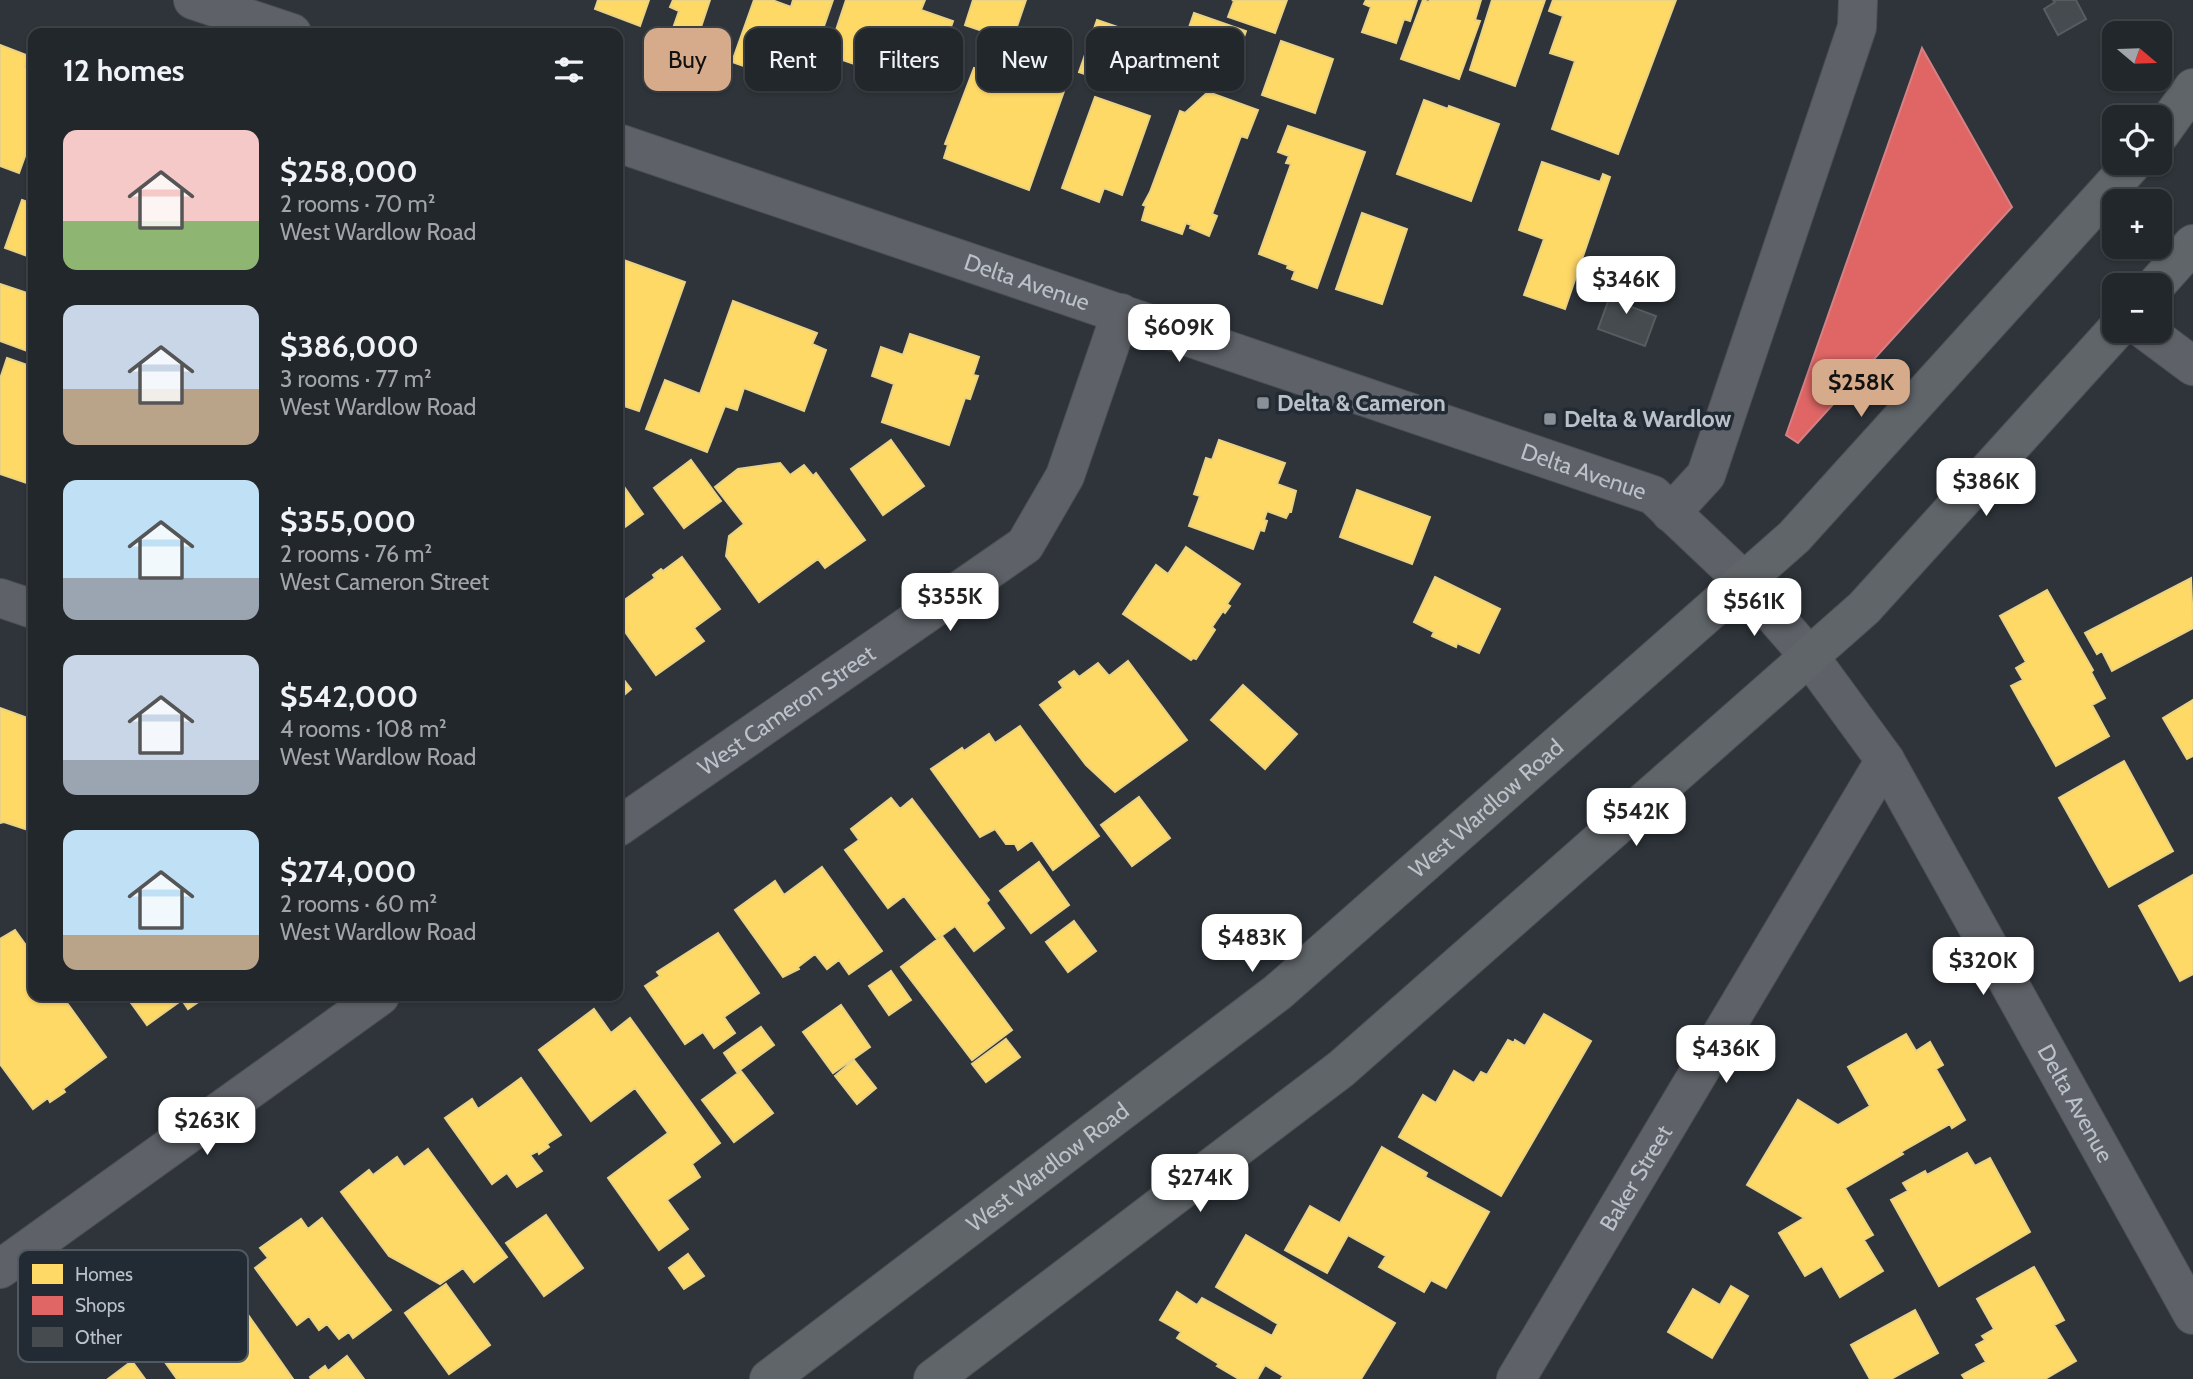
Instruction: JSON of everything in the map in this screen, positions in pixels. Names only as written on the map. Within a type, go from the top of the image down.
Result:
[{"type":"main road","points":[[2172,117],[2193,88]]},
{"type":"main road","name":"West Wardlow Road","points":[[769,1379],[1278,992],[1744,580],[1802,528],[2122,175]]},
{"type":"main road","points":[[2166,273],[2193,244]]},
{"type":"main road","points":[[933,1379],[1341,1069],[1864,608],[2104,343]]},
{"type":"street","points":[[193,0],[277,28]]},
{"type":"street","points":[[1671,513],[1706,475],[1724,426],[1857,27],[1858,0]]},
{"type":"street","name":"Delta Avenue","points":[[623,145],[1653,495],[1744,580],[1809,656],[1885,760],[2193,1315]]},
{"type":"street","name":"West Cameron Street","points":[[623,824],[1025,545],[1065,477],[1121,313]]},
{"type":"street","points":[[2162,343],[2193,366]]},
{"type":"street","points":[[0,598],[28,607]]},
{"type":"street","name":"Baker Street","points":[[1517,1379],[1885,760]]},
{"type":"street","points":[[26,1250],[373,1001]]},
{"type":"street","points":[[0,1269],[18,1256]]},
{"type":"building: Homes","points":[[598,0],[649,0],[640,26],[595,9]]},
{"type":"building: Homes","points":[[673,0],[710,0],[701,28],[673,28],[679,11],[670,7]]},
{"type":"building: Homes","points":[[754,0],[772,0],[791,7],[793,0],[833,0],[823,28],[745,28],[745,67],[732,62]]},
{"type":"building: Homes","points":[[846,0],[925,0],[921,10],[953,21],[951,28],[855,28],[855,64],[841,59],[841,28],[837,28]]},
{"type":"building: Homes","points":[[973,0],[1026,0],[1016,28],[977,29],[965,25]]},
{"type":"building: Homes","points":[[1232,0],[1287,0],[1275,33],[1228,17],[1234,1]]},
{"type":"building: Homes","points":[[1366,0],[1417,0],[1410,21],[1404,19],[1396,43],[1362,32],[1371,7],[1364,4]]},
{"type":"building: Homes","points":[[1423,0],[1481,0],[1475,20],[1480,21],[1459,79],[1401,59]]},
{"type":"building: Homes","points":[[1492,0],[1545,0],[1515,86],[1470,70]]},
{"type":"building: Homes","points":[[1553,0],[1676,0],[1618,154],[1552,129],[1575,61],[1550,53],[1563,16],[1549,11]]},
{"type":"building: Homes","points":[[1194,13],[1237,28],[1189,28]]},
{"type":"building: Homes","points":[[1097,20],[1120,28],[1094,28]]},
{"type":"building: Homes","points":[[1281,41],[1333,59],[1315,113],[1262,95]]},
{"type":"building: Homes","points":[[0,45],[28,56],[25,67],[28,68],[28,148],[19,173],[0,166]]},
{"type":"building: Homes","points":[[1086,52],[1086,74],[1079,72]]},
{"type":"building: Homes","points":[[974,68],[977,69],[977,91],[1064,91],[1029,190],[944,158],[948,145],[945,144]]},
{"type":"building: Homes","points":[[1208,92],[1258,110],[1247,138],[1241,136],[1212,214],[1217,216],[1209,236],[1190,228],[1191,225],[1186,223],[1182,234],[1142,220],[1146,206],[1143,205],[1180,111],[1185,113]]},
{"type":"building: Homes","points":[[1095,97],[1150,116],[1122,195],[1104,188],[1099,202],[1062,188]]},
{"type":"building: Homes","points":[[1424,100],[1499,124],[1471,201],[1397,174]]},
{"type":"building: Homes","points":[[1288,126],[1365,152],[1317,288],[1292,279],[1295,271],[1287,268],[1288,265],[1259,254],[1291,164],[1286,163],[1289,156],[1278,152]]},
{"type":"building: Homes","points":[[1542,162],[1600,182],[1603,174],[1610,177],[1565,309],[1524,295],[1544,239],[1519,230]]},
{"type":"building: Homes","points":[[22,200],[28,202],[28,256],[5,248]]},
{"type":"building: Homes","points":[[1362,213],[1407,229],[1382,304],[1336,289]]},
{"type":"building: Homes","points":[[623,260],[685,282],[639,411],[623,406]]},
{"type":"building: Homes","points":[[0,284],[28,293],[28,351],[0,341]]},
{"type":"building: Homes","points":[[733,301],[817,333],[812,344],[826,350],[804,411],[744,388],[737,410],[725,406],[707,452],[646,429],[665,380],[700,394]]},
{"type":"building: Homes","points":[[910,334],[979,357],[973,375],[978,376],[970,399],[965,398],[949,445],[882,422],[894,384],[872,376],[881,347],[903,355]]},
{"type":"building: Homes","points":[[7,358],[28,365],[28,483],[0,474],[0,379]]},
{"type":"building: Homes","points":[[891,440],[924,486],[883,515],[851,469]]},
{"type":"building: Homes","points":[[1219,440],[1285,463],[1277,484],[1296,491],[1291,512],[1286,518],[1267,511],[1264,531],[1260,530],[1253,549],[1189,526],[1200,496],[1194,494],[1206,458],[1212,460]]},
{"type":"building: Homes","points":[[691,460],[721,501],[684,528],[654,488]]},
{"type":"building: Homes","points":[[780,463],[790,475],[804,465],[813,476],[816,473],[865,540],[825,568],[818,559],[759,602],[726,556],[729,536],[744,524],[715,487],[738,469]]},
{"type":"building: Homes","points":[[623,485],[643,514],[623,528]]},
{"type":"building: Homes","points":[[1357,490],[1430,517],[1412,564],[1340,537]]},
{"type":"building: Homes","points":[[1186,547],[1240,584],[1227,604],[1230,606],[1212,627],[1215,630],[1196,659],[1191,660],[1123,614],[1156,565],[1168,574]]},
{"type":"building: Homes","points":[[682,557],[720,609],[694,628],[704,641],[656,675],[623,629],[623,601],[655,578],[653,575],[661,569],[663,571]]},
{"type":"building: Homes","points":[[1435,577],[1500,609],[1479,653],[1457,643],[1456,647],[1432,636],[1434,632],[1414,622]]},
{"type":"building: Homes","points":[[2191,578],[2193,628],[2112,671],[2102,651],[2097,654],[2085,633]]},
{"type":"building: Homes","points":[[2047,590],[2093,670],[2091,672],[2105,698],[2092,705],[2109,736],[2056,766],[2011,686],[2023,680],[2016,668],[2026,662],[2000,616]]},
{"type":"building: Homes","points":[[1128,661],[1187,740],[1115,792],[1086,765],[1040,705],[1063,688],[1059,682],[1074,671],[1079,677],[1098,663],[1109,676]]},
{"type":"building: Homes","points":[[623,679],[631,689],[623,696]]},
{"type":"building: Homes","points":[[1243,685],[1297,734],[1265,769],[1211,720]]},
{"type":"building: Homes","points":[[2193,700],[2193,756],[2187,759],[2163,718]]},
{"type":"building: Homes","points":[[0,708],[28,718],[28,830],[0,823]]},
{"type":"building: Homes","points":[[1020,726],[1099,836],[1053,870],[1032,840],[1018,850],[1015,844],[1006,844],[995,829],[980,837],[931,769],[989,734],[995,743]]},
{"type":"building: Homes","points":[[2124,761],[2173,851],[2109,887],[2059,798]]},
{"type":"building: Homes","points":[[1139,797],[1170,838],[1132,866],[1101,825]]},
{"type":"building: Homes","points":[[891,798],[900,809],[912,799],[989,900],[986,903],[1004,928],[974,951],[955,926],[937,939],[904,896],[888,908],[845,850],[859,840],[851,829]]},
{"type":"building: Homes","points":[[1039,862],[1069,905],[1031,933],[1000,891]]},
{"type":"building: Homes","points":[[822,867],[882,951],[849,974],[839,960],[827,969],[815,954],[798,967],[799,969],[783,977],[735,910],[775,881],[784,895]]},
{"type":"building: Homes","points":[[2193,875],[2193,974],[2180,981],[2139,906]]},
{"type":"building: Homes","points":[[1074,921],[1096,951],[1068,972],[1046,942]]},
{"type":"building: Homes","points":[[15,930],[28,948],[28,1001],[66,1001],[106,1057],[63,1089],[65,1092],[50,1102],[48,1098],[33,1109],[0,1064],[0,939]]},
{"type":"building: Homes","points":[[718,933],[759,993],[724,1017],[735,1033],[714,1048],[703,1032],[685,1044],[645,986],[660,976],[657,972]]},
{"type":"building: Homes","points":[[942,936],[1012,1030],[972,1060],[901,967]]},
{"type":"building: Homes","points":[[891,971],[911,1000],[889,1015],[869,986]]},
{"type":"building: Homes","points":[[130,1001],[181,1001],[147,1025]]},
{"type":"building: Homes","points":[[183,1001],[200,1001],[188,1009]]},
{"type":"building: Homes","points":[[841,1005],[870,1047],[833,1073],[803,1032]]},
{"type":"building: Homes","points":[[594,1009],[611,1033],[630,1018],[720,1143],[692,1164],[700,1177],[667,1200],[688,1229],[659,1250],[608,1178],[668,1133],[635,1088],[591,1121],[539,1050]]},
{"type":"building: Homes","points":[[1544,1014],[1591,1041],[1501,1196],[1399,1137],[1423,1095],[1436,1103],[1454,1071],[1474,1083],[1481,1072],[1487,1075],[1508,1040],[1514,1043],[1515,1040],[1525,1046]]},
{"type":"building: Homes","points":[[761,1027],[774,1045],[737,1072],[724,1053]]},
{"type":"building: Homes","points":[[1906,1034],[1916,1051],[1930,1042],[1943,1065],[1936,1069],[1965,1120],[1952,1128],[1950,1124],[1845,1188],[1873,1235],[1864,1240],[1883,1271],[1840,1297],[1822,1266],[1805,1276],[1779,1233],[1804,1218],[1747,1185],[1798,1100],[1838,1125],[1870,1106],[1848,1067]]},
{"type":"building: Homes","points":[[1006,1039],[1020,1057],[986,1082],[972,1064]]},
{"type":"building: Homes","points":[[854,1060],[876,1088],[857,1104],[835,1076]]},
{"type":"building: Homes","points":[[741,1071],[773,1113],[734,1142],[702,1100]]},
{"type":"building: Homes","points":[[521,1078],[561,1135],[547,1144],[549,1147],[539,1154],[538,1151],[530,1155],[542,1171],[517,1187],[507,1173],[492,1184],[445,1118],[472,1099],[478,1109]]},
{"type":"building: Homes","points":[[1382,1147],[1427,1173],[1425,1177],[1489,1212],[1446,1288],[1431,1280],[1424,1292],[1379,1267],[1386,1256],[1348,1235],[1327,1273],[1285,1250],[1310,1206],[1340,1223]]},
{"type":"building: Homes","points":[[428,1149],[507,1257],[474,1282],[463,1268],[440,1284],[389,1256],[341,1192],[369,1170],[373,1175],[397,1157],[404,1167]]},
{"type":"building: Homes","points":[[1967,1153],[1975,1166],[1990,1158],[2030,1232],[1939,1286],[1891,1200],[1908,1191],[1903,1183],[1925,1171],[1927,1175]]},
{"type":"building: Homes","points":[[546,1215],[583,1268],[544,1296],[506,1243]]},
{"type":"building: Homes","points":[[322,1218],[391,1310],[353,1338],[349,1332],[339,1339],[327,1324],[319,1330],[309,1316],[297,1325],[255,1268],[268,1258],[260,1248],[301,1219],[308,1229]]},
{"type":"building: Homes","points":[[1246,1235],[1395,1323],[1361,1379],[1281,1379],[1283,1376],[1265,1365],[1257,1379],[1239,1379],[1177,1338],[1181,1332],[1160,1320],[1177,1292],[1197,1305],[1202,1298],[1272,1336],[1278,1324],[1216,1287]]},
{"type":"building: Homes","points":[[688,1254],[704,1276],[684,1289],[669,1268]]},
{"type":"building: Homes","points":[[2034,1267],[2064,1320],[2054,1325],[2076,1361],[2045,1379],[1965,1379],[1962,1375],[1986,1362],[1976,1345],[1985,1340],[1982,1336],[1994,1329],[1977,1299]]},
{"type":"building: Homes","points":[[446,1284],[490,1345],[449,1374],[405,1313]]},
{"type":"building: Homes","points":[[1731,1286],[1748,1296],[1712,1358],[1668,1332],[1693,1289],[1720,1305]]},
{"type":"building: Homes","points":[[1915,1310],[1938,1353],[1891,1379],[1870,1379],[1851,1345]]},
{"type":"building: Homes","points":[[248,1315],[293,1379],[177,1379],[165,1362],[248,1362]]},
{"type":"building: Homes","points":[[347,1356],[364,1379],[311,1379],[310,1377],[325,1366],[328,1371]]},
{"type":"building: Homes","points":[[133,1362],[145,1379],[108,1379]]},
{"type":"building: Shops","points":[[1922,48],[2012,207],[1798,443],[1786,435]]},
{"type":"building: Other","points":[[2053,0],[2076,0],[2086,19],[2058,35],[2044,9],[2055,2]]},
{"type":"building: Other","points":[[1617,277],[1634,283],[1626,305],[1656,316],[1645,346],[1598,329]]},
{"type":"place","name":"Delta & Cameron","points":[[1263,403]]},
{"type":"place","name":"Delta & Wardlow","points":[[1550,419]]}]
